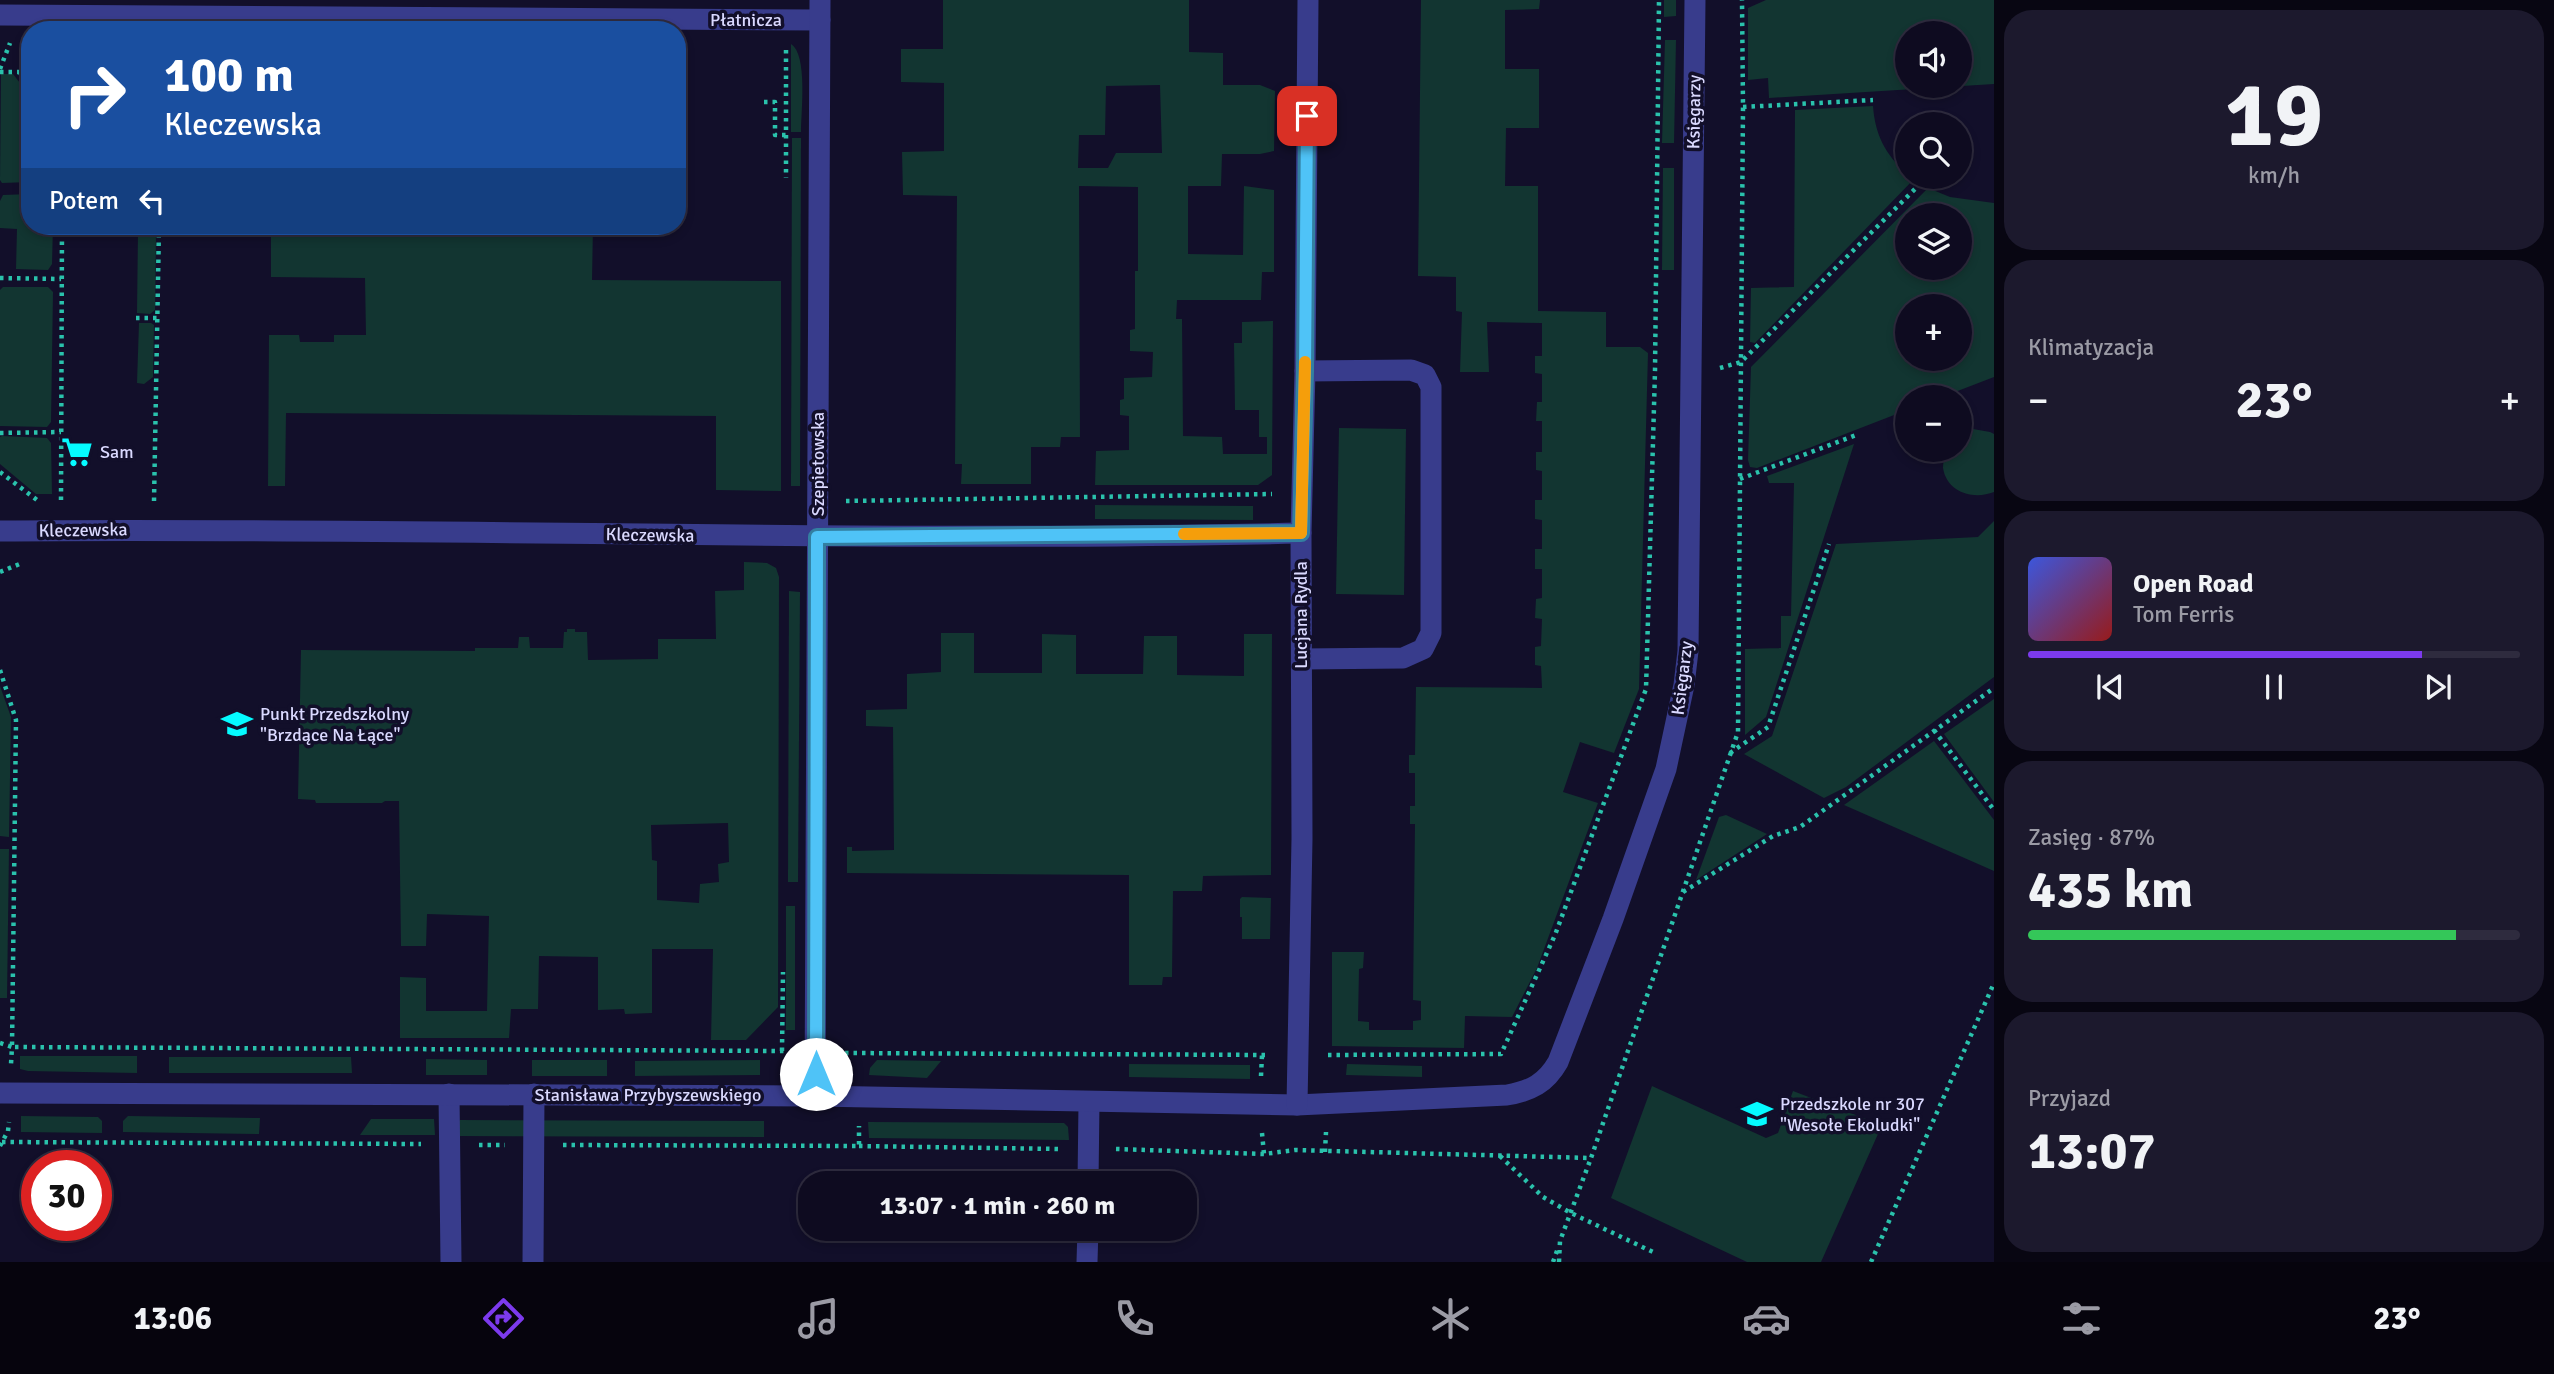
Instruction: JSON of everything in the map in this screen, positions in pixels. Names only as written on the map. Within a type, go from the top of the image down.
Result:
[{"type":"street","name":"Lucjana Rydla","points":[[1297,1105],[1302,839],[1301,533],[1308,0]]},
{"type":"street","name":"Księgarzy","points":[[1297,1105],[1507,1095],[1525,1092],[1539,1084],[1550,1075],[1558,1062],[1613,919],[1666,769],[1684,685],[1688,651],[1695,0]]},
{"type":"street","name":"Płatnicza","points":[[0,15],[820,10]]},
{"type":"street","name":"Szepietowska","points":[[815,1096],[820,10]]},
{"type":"street","points":[[1302,659],[1403,658],[1423,649],[1431,633],[1431,387],[1425,375],[1411,370],[1305,371]]},
{"type":"street","name":"Kleczewska","points":[[0,531],[172,530],[817,537],[1301,533]]},
{"type":"street","name":"Stanisława Przybyszewskiego","points":[[0,1093],[815,1096],[1297,1105]]},
{"type":"street","points":[[449,1094],[451,1262]]},
{"type":"street","points":[[533,1262],[534,1094]]},
{"type":"street","points":[[1088,1171],[1089,1102]]},
{"type":"street","points":[[1087,1241],[1087,1262]]},
{"type":"path","points":[[1328,1055],[1501,1054],[1555,935],[1646,689],[1655,371],[1659,0]]},
{"type":"path","points":[[1553,1262],[1738,732],[1743,1]]},
{"type":"path","points":[[0,72],[20,72]]},
{"type":"path","points":[[1743,107],[1873,100]]},
{"type":"path","points":[[764,102],[775,102],[775,135],[786,135]]},
{"type":"path","points":[[1709,371],[1741,362],[1915,189]]},
{"type":"path","points":[[61,501],[62,235]]},
{"type":"path","points":[[159,235],[153,502],[163,502]]},
{"type":"path","points":[[0,278],[61,278]]},
{"type":"path","points":[[136,318],[158,318]]},
{"type":"path","points":[[0,433],[61,432]]},
{"type":"path","points":[[1740,479],[1856,435]]},
{"type":"path","points":[[0,472],[38,501],[74,501]]},
{"type":"path","points":[[817,500],[1280,494]]},
{"type":"path","points":[[1730,754],[1768,727],[1829,544]]},
{"type":"path","points":[[1683,892],[1773,836],[1800,827],[1994,688]]},
{"type":"path","points":[[1934,730],[1994,810]]},
{"type":"path","points":[[1871,1262],[1992,996],[1994,983]]},
{"type":"path","points":[[859,1146],[1264,1154],[1295,1150],[1591,1158]]},
{"type":"path","points":[[1500,1156],[1543,1196],[1571,1213],[1655,1253]]},
{"type":"path","points":[[1559,1262],[1560,1241]]},
{"type":"green space","points":[[943,0],[1189,0],[1189,52],[1223,53],[1223,85],[1260,85],[1275,91],[1274,151],[1260,154],[1222,154],[1221,186],[1188,186],[1188,254],[1243,255],[1244,186],[1274,190],[1274,272],[1262,272],[1261,300],[1177,300],[1176,319],[1182,319],[1183,436],[1222,437],[1223,454],[1267,454],[1267,437],[1259,437],[1259,410],[1235,410],[1234,343],[1242,343],[1242,322],[1273,321],[1272,475],[1258,485],[1095,485],[1096,451],[1129,450],[1129,416],[1120,415],[1120,400],[1124,399],[1124,378],[1152,377],[1153,352],[1130,351],[1130,330],[1135,329],[1135,271],[1138,271],[1138,187],[1079,186],[1080,437],[1061,437],[1060,447],[1031,447],[1031,484],[961,484],[962,464],[955,464],[957,196],[903,195],[902,152],[944,151],[944,83],[901,82],[901,49],[943,49]],"holes":[[[1160,85],[1162,153],[1116,153],[1108,168],[1078,168],[1079,135],[1105,135],[1106,86]]]},
{"type":"green space","points":[[1421,0],[1540,0],[1539,9],[1505,10],[1505,69],[1539,69],[1539,128],[1506,128],[1505,186],[1538,186],[1538,311],[1606,312],[1606,347],[1640,347],[1648,353],[1639,689],[1614,753],[1580,742],[1563,792],[1598,803],[1537,968],[1512,1017],[1465,1016],[1464,1048],[1332,1046],[1332,952],[1364,952],[1363,968],[1359,969],[1358,1021],[1369,1022],[1369,1030],[1413,1030],[1413,1021],[1421,1020],[1421,1001],[1413,1000],[1415,824],[1410,824],[1410,806],[1415,806],[1415,773],[1409,773],[1409,755],[1415,755],[1416,687],[1542,688],[1541,666],[1535,665],[1535,647],[1541,646],[1542,619],[1535,618],[1536,599],[1542,598],[1542,569],[1535,569],[1535,549],[1542,549],[1542,520],[1535,519],[1535,500],[1542,500],[1542,471],[1536,470],[1536,452],[1542,452],[1542,421],[1536,421],[1537,402],[1542,402],[1542,374],[1535,373],[1535,356],[1542,356],[1542,323],[1487,322],[1489,372],[1460,372],[1462,312],[1456,311],[1456,277],[1418,276]]},
{"type":"green space","points":[[1664,0],[1676,0],[1676,16],[1664,17]]},
{"type":"green space","points":[[1766,0],[1994,0],[1994,84],[1972,85],[1972,21],[1895,21],[1895,90],[1769,98],[1768,78],[1748,80],[1748,8]]},
{"type":"green space","points":[[1665,40],[1676,40],[1674,143],[1662,143]]},
{"type":"green space","points":[[791,44],[796,50],[802,71],[801,132],[791,132]]},
{"type":"green space","points":[[1,74],[13,74],[21,84],[21,182],[2,183]]},
{"type":"green space","points":[[1873,106],[1879,135],[1895,161],[1895,189],[1904,189],[1755,343],[1750,342],[1751,288],[1794,287],[1795,110]]},
{"type":"green space","points":[[792,138],[801,138],[800,486],[791,486]]},
{"type":"green space","points":[[1663,168],[1674,168],[1674,270],[1662,270]]},
{"type":"green space","points":[[1927,189],[1930,189],[1950,197],[1994,203],[1994,377],[1972,385],[1895,385],[1895,415],[1757,468],[1750,467],[1751,367],[1895,221],[1895,280],[1972,280],[1972,203],[1913,203]]},
{"type":"green space","points":[[21,194],[21,235],[53,235],[52,264],[48,270],[16,269],[17,229],[0,228],[0,201],[3,195]]},
{"type":"green space","points":[[138,235],[156,235],[155,310],[150,314],[137,313]]},
{"type":"green space","points":[[271,235],[593,235],[592,280],[781,281],[781,491],[716,490],[716,416],[286,413],[285,486],[268,486],[269,335],[299,335],[300,342],[334,342],[334,335],[366,335],[365,278],[271,277]]},
{"type":"green space","points":[[3,287],[48,287],[53,292],[51,422],[47,427],[0,426],[0,290]]},
{"type":"green space","points":[[139,323],[154,325],[153,377],[144,384],[137,383]]},
{"type":"green space","points":[[1339,428],[1406,429],[1404,595],[1336,594]]},
{"type":"green space","points":[[1972,429],[1994,434],[1994,492],[1970,495],[1956,489],[1946,477],[1944,462],[1972,462]]},
{"type":"green space","points":[[2,436],[47,438],[51,443],[52,494],[36,494],[0,464]]},
{"type":"green space","points":[[1854,444],[1766,717],[1745,735],[1745,649],[1781,648],[1781,616],[1791,616],[1794,483],[1769,483],[1767,476]]},
{"type":"green space","points":[[1095,505],[1253,506],[1253,520],[1095,519]]},
{"type":"green space","points":[[1994,521],[1994,677],[1846,787],[1824,798],[1744,754],[1772,736],[1836,544],[1978,537]]},
{"type":"green space","points":[[744,562],[767,563],[776,568],[779,577],[778,1007],[746,1040],[711,1040],[713,949],[652,949],[652,1013],[625,1014],[624,1009],[598,1010],[598,957],[539,956],[538,1009],[511,1009],[509,1038],[400,1038],[400,977],[426,978],[426,1011],[487,1011],[489,916],[427,914],[426,946],[401,946],[399,801],[316,803],[315,800],[298,799],[301,650],[475,651],[475,648],[518,648],[519,637],[529,637],[530,648],[563,648],[564,632],[567,632],[567,629],[575,629],[575,632],[587,632],[588,660],[658,659],[658,639],[716,639],[715,591],[744,590]],"holes":[[[728,823],[729,862],[718,864],[719,882],[700,884],[699,903],[657,900],[657,861],[652,860],[651,825]]]},
{"type":"green space","points":[[789,591],[800,592],[798,882],[788,882]]},
{"type":"green space","points":[[941,633],[974,633],[974,673],[1042,673],[1042,634],[1076,635],[1076,674],[1143,674],[1144,636],[1177,636],[1177,675],[1244,676],[1244,634],[1272,634],[1271,875],[1203,876],[1202,891],[1173,891],[1172,977],[1163,977],[1162,985],[1129,985],[1129,875],[847,873],[847,847],[852,847],[852,851],[894,850],[893,727],[866,726],[866,710],[907,709],[907,674],[941,672]]},
{"type":"green space","points":[[0,686],[11,717],[9,837],[0,836]]},
{"type":"green space","points":[[1994,699],[1994,802],[1944,734]]},
{"type":"green space","points":[[1934,741],[1994,820],[1994,871],[1844,805]]},
{"type":"green space","points":[[1726,815],[1767,834],[1696,880],[1719,817]]},
{"type":"green space","points":[[0,849],[9,849],[7,998],[0,998]]},
{"type":"green space","points":[[1242,897],[1271,898],[1270,939],[1242,939]]},
{"type":"green space","points":[[786,906],[795,906],[795,1030],[786,1030]]},
{"type":"green space","points":[[20,1056],[137,1056],[137,1073],[28,1071],[20,1069]]},
{"type":"green space","points":[[169,1057],[351,1057],[352,1073],[169,1073]]},
{"type":"green space","points":[[426,1059],[487,1060],[487,1075],[426,1075]]},
{"type":"green space","points":[[532,1060],[607,1060],[607,1076],[532,1076]]},
{"type":"green space","points":[[760,1060],[760,1075],[635,1076],[635,1061]]},
{"type":"green space","points":[[877,1060],[941,1061],[927,1078],[869,1075],[870,1068]]},
{"type":"green space","points":[[1129,1064],[1250,1065],[1250,1079],[1129,1077]]},
{"type":"green space","points":[[1347,1064],[1422,1066],[1422,1077],[1346,1075]]},
{"type":"green space","points":[[1652,1086],[1766,1138],[1778,1133],[1793,1091],[1882,1125],[1821,1262],[1747,1262],[1611,1198]]},
{"type":"green space","points":[[21,1116],[98,1117],[102,1121],[102,1133],[21,1132]]},
{"type":"green space","points":[[128,1116],[260,1118],[259,1134],[123,1132],[123,1121]]},
{"type":"green space","points":[[371,1119],[434,1119],[435,1135],[360,1135]]},
{"type":"green space","points":[[460,1120],[764,1121],[764,1137],[456,1136],[456,1124]]},
{"type":"green space","points":[[868,1122],[1064,1123],[1068,1127],[1069,1140],[869,1138]]},
{"type":"slow traffic","points":[[1184,534],[1301,533],[1305,362]]},
{"type":"place","name":"Sam","points":[[77,452]]},
{"type":"place","name":"Punkt Przedszkolny \"Brzdące Na Łące\"","points":[[237,724]]},
{"type":"place","name":"Przedszkole nr 307 \"Wesołe Ekoludki\"","points":[[1757,1114]]},
{"type":"route","points":[[816,1074],[817,537],[1301,533],[1307,116]]}]
